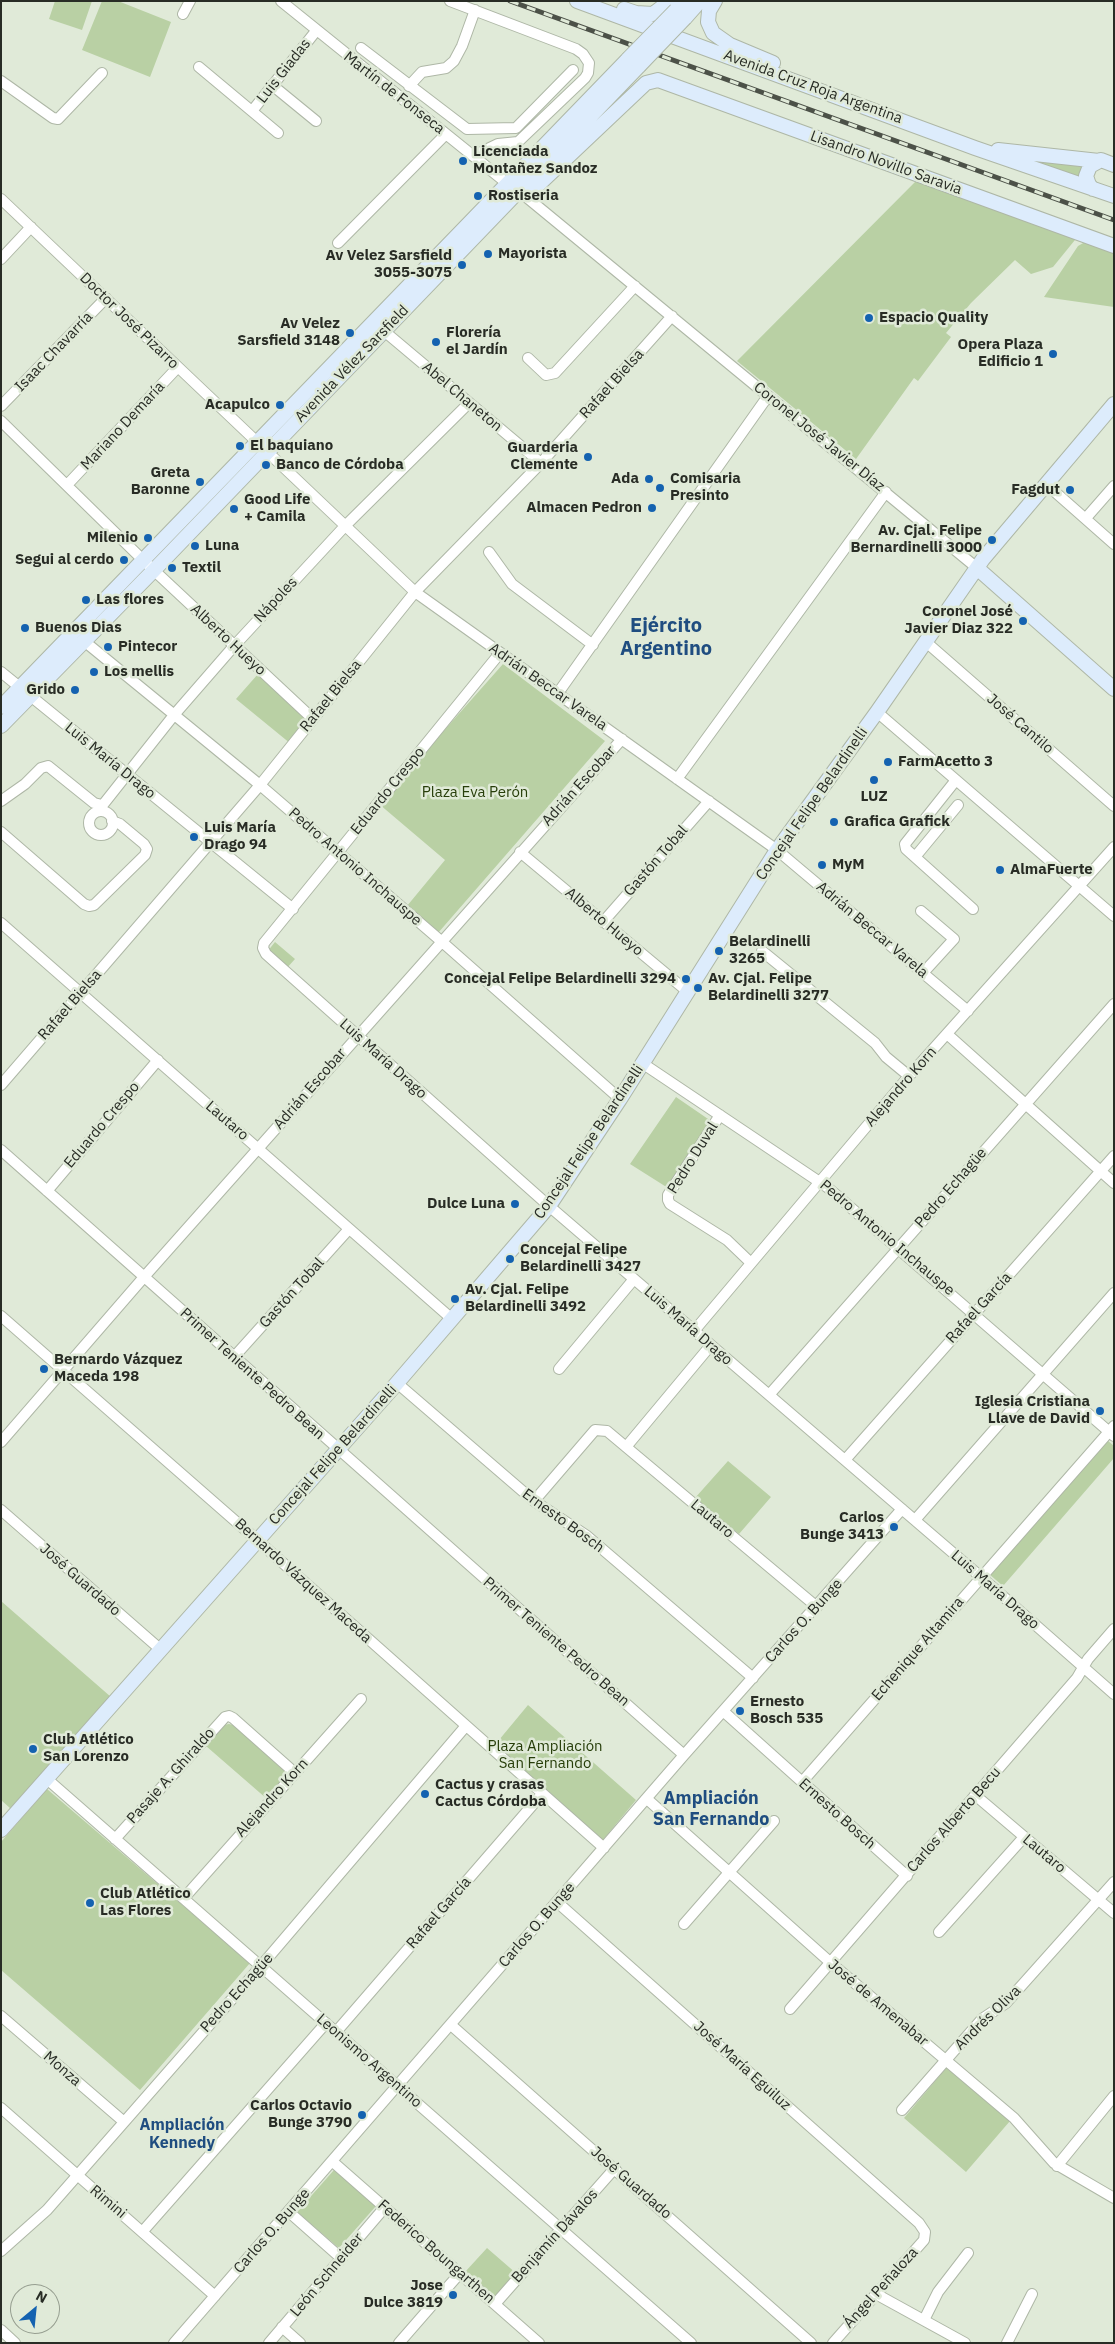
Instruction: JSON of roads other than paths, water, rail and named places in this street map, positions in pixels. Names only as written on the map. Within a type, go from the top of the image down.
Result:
[{"type":"main road","points":[[577,1],[651,28]]},
{"type":"main road","name":"Avenida Vélez Sarsfield","points":[[1,726],[25,693],[514,187],[633,62],[679,8],[700,1]]},
{"type":"main road","points":[[714,1],[709,11],[708,22],[713,33],[722,40],[887,115]]},
{"type":"main road","points":[[608,3],[633,15],[651,28]]},
{"type":"main road","points":[[608,3],[636,13],[652,14],[679,8]]},
{"type":"main road","name":"Avenida Cruz Roja Argentina","points":[[651,28],[975,148],[1106,191]]},
{"type":"main road","name":"Lisandro Novillo Saravia","points":[[514,187],[536,186],[646,83],[658,80],[1114,246]]},
{"type":"main road","name":"Avenida Cruz Roja Argentina","points":[[975,148],[1107,160]]},
{"type":"main road","points":[[1106,191],[1089,186],[1086,176],[1090,166],[1107,160]]},
{"type":"main road","name":"Avenida Vélez Sarsfield","points":[[262,447],[384,331],[514,187]]},
{"type":"main road","name":"Concejal Felipe Belardinelli","points":[[1,1830],[397,1383],[549,1206],[620,1099],[777,850],[877,712],[977,568],[1114,404]]},
{"type":"main road","name":"Avenida Vélez Sarsfield","points":[[1,706],[25,693],[84,641],[149,566]]},
{"type":"main road","name":"Coronel José Javier Díaz","points":[[977,568],[1114,689]]},
{"type":"street","points":[[183,14],[190,1]]},
{"type":"street","points":[[450,1],[576,49],[586,57],[589,68],[585,78],[518,142],[498,144],[473,156]]},
{"type":"street","name":"Martín de Fonseca","points":[[282,2],[514,187]]},
{"type":"street","points":[[409,86],[422,72],[446,68],[454,61],[462,46],[475,10]]},
{"type":"street","name":"Luis Giadas","points":[[252,111],[316,30]]},
{"type":"street","points":[[361,48],[466,129],[509,129],[520,125],[574,70]]},
{"type":"street","points":[[199,67],[278,133]]},
{"type":"street","points":[[1,81],[53,118],[58,119],[102,73]]},
{"type":"street","points":[[272,85],[316,121]]},
{"type":"street","points":[[338,242],[446,134]]},
{"type":"street","name":"Coronel José Javier Díaz","points":[[514,187],[977,568]]},
{"type":"street","name":"Doctor José Pizarro","points":[[1,199],[262,447]]},
{"type":"street","points":[[1,259],[31,227]]},
{"type":"street","points":[[528,358],[546,375],[555,373],[635,286]]},
{"type":"street","name":"Isaac Chavarría","points":[[1,406],[106,298]]},
{"type":"street","name":"Rafael Bielsa","points":[[1,1085],[212,843],[415,592],[541,463],[672,316]]},
{"type":"street","name":"Abel Chaneton","points":[[384,331],[541,463]]},
{"type":"street","name":"Mariano Demaría","points":[[68,485],[178,368]]},
{"type":"street","points":[[558,693],[768,396]]},
{"type":"street","name":"Nápoles","points":[[112,821],[111,828],[106,834],[94,833],[88,823],[91,815],[100,808],[174,714],[234,646],[345,526],[469,403]]},
{"type":"street","name":"Alberto Hueyo","points":[[1,421],[149,566],[312,719]]},
{"type":"street","name":"Adrián Beccar Varela","points":[[262,447],[415,592],[777,850],[968,1011]]},
{"type":"street","points":[[1046,484],[1114,544]]},
{"type":"street","points":[[1086,518],[1114,486]]},
{"type":"street","points":[[677,779],[886,492]]},
{"type":"street","points":[[489,552],[512,584],[593,645]]},
{"type":"street","name":"Pedro Antonio Inchauspe","points":[[84,641],[260,785],[441,940],[620,1099]]},
{"type":"street","name":"José Cantilo","points":[[926,642],[1114,806]]},
{"type":"street","name":"Eduardo Crespo","points":[[266,954],[263,948],[264,943],[500,653]]},
{"type":"street","name":"Luis María Drago","points":[[1,672],[293,909]]},
{"type":"street","points":[[877,712],[1114,916]]},
{"type":"street","name":"Adrián Escobar","points":[[1,1442],[144,1276],[622,738]]},
{"type":"street","points":[[1,801],[25,784],[41,768],[48,766],[109,814],[112,821],[120,824],[144,844],[147,849],[145,855],[94,905],[89,906],[84,904],[1,832]]},
{"type":"street","points":[[956,780],[905,844],[906,849],[974,909]]},
{"type":"street","name":"Gastón Tobal","points":[[603,922],[709,801]]},
{"type":"street","points":[[915,857],[958,805]]},
{"type":"street","name":"Alejandro Korn","points":[[694,1331],[909,1076],[1114,847]]},
{"type":"street","name":"Alberto Hueyo","points":[[520,852],[688,992]]},
{"type":"street","points":[[921,911],[954,939],[923,973]]},
{"type":"street","name":"Lautaro","points":[[1,923],[452,1319]]},
{"type":"street","points":[[762,951],[875,1043],[886,1057],[909,1076]]},
{"type":"street","name":"Luis María Drago","points":[[266,954],[549,1206],[981,1577],[1114,1694]]},
{"type":"street","name":"Pedro Echagüe","points":[[769,1395],[1114,1004]]},
{"type":"street","points":[[947,1034],[1114,1183]]},
{"type":"street","name":"Eduardo Crespo","points":[[47,1190],[158,1060]]},
{"type":"street","name":"Pedro Antonio Inchauspe","points":[[642,1063],[820,1181],[1043,1374],[1112,1431]]},
{"type":"street","name":"Pedro Duval","points":[[720,1115],[668,1195],[668,1200],[670,1204],[727,1240],[751,1263]]},
{"type":"street","name":"Primer Teniente Pedro Bean","points":[[1,1150],[684,1756]]},
{"type":"street","name":"Rafael García","points":[[845,1460],[1114,1156]]},
{"type":"street","name":"Gastón Tobal","points":[[234,1358],[349,1229]]},
{"type":"street","points":[[559,1369],[634,1279]]},
{"type":"street","points":[[915,1520],[1114,1293]]},
{"type":"street","name":"Bernardo Vázquez Maceda","points":[[1,1316],[258,1540],[604,1848]]},
{"type":"street","points":[[626,1447],[711,1346]]},
{"type":"street","name":"Ernesto Bosch","points":[[397,1383],[534,1501],[588,1536],[753,1678]]},
{"type":"street","name":"Lautaro","points":[[534,1501],[595,1430],[607,1431],[817,1607]]},
{"type":"street","name":"Echenique Altamira","points":[[802,1782],[981,1577],[1112,1431]]},
{"type":"street","name":"José Guardado","points":[[1,1510],[160,1649]]},
{"type":"street","name":"Carlos O. Bunge","points":[[174,2343],[684,1756],[902,1510]]},
{"type":"street","name":"Carlos Alberto Becu","points":[[790,2009],[1077,1678],[1088,1659],[1114,1629]]},
{"type":"street","name":"Alejandro Korn","points":[[184,1898],[361,1699]]},
{"type":"street","name":"Ernesto Bosch","points":[[724,1711],[906,1876]]},
{"type":"street","name":"Pasaje A. Ghiraldo","points":[[115,1839],[224,1717],[229,1716],[295,1772]]},
{"type":"street","name":"Pedro Echagüe","points":[[1,2251],[47,2210],[123,2121],[261,1966],[465,1726]]},
{"type":"street","name":"Leonismo Argentino","points":[[47,1779],[691,2343]]},
{"type":"street","name":"Rafael García","points":[[336,2032],[542,1794]]},
{"type":"street","name":"Lautaro","points":[[975,1795],[1114,1913]]},
{"type":"street","name":"José de Amenabar","points":[[647,1799],[729,1874],[1024,2128],[1048,2158],[1058,2166],[1114,2198]]},
{"type":"street","points":[[684,1924],[774,1822]]},
{"type":"street","points":[[939,1932],[1024,1837]]},
{"type":"street","name":"Andrés Oliva","points":[[902,2110],[982,2019],[1006,2003],[1114,1882]]},
{"type":"street","name":"José María Eguiluz","points":[[558,1902],[920,2223],[925,2232]]},
{"type":"street","name":"Monza","points":[[1,2016],[123,2121]]},
{"type":"street","points":[[143,2231],[326,2023]]},
{"type":"street","name":"José Guardado","points":[[450,2025],[811,2343]]},
{"type":"street","points":[[1058,2166],[1114,2096]]},
{"type":"street","name":"Rimini","points":[[1,2108],[215,2296]]},
{"type":"street","name":"Federico Boungarthen","points":[[332,2162],[460,2273],[535,2342]]},
{"type":"street","name":"Benjamín Dávalos","points":[[494,2304],[614,2168]]},
{"type":"street","name":"León Schneider","points":[[269,2343],[385,2207]]},
{"type":"street","points":[[289,2212],[341,2258]]},
{"type":"street","name":"Ángel Peñaloza","points":[[833,2343],[924,2240],[925,2232]]},
{"type":"street","points":[[924,2320],[938,2292],[968,2253]]},
{"type":"street","points":[[399,2343],[460,2273]]},
{"type":"street","points":[[876,2294],[965,2343]]},
{"type":"street","points":[[1007,2343],[1032,2294]]},
{"type":"street","points":[[282,2327],[300,2343]]},
{"type":"street","points":[[1,2330],[16,2343]]},
{"type":"railway","points":[[510,1],[1114,220]]},
{"type":"place","name":"Licenciada Montañez Sandoz","points":[[463,161]]},
{"type":"place","name":"Rostiseria","points":[[478,196]]},
{"type":"place","name":"Mayorista","points":[[488,254]]},
{"type":"place","name":"Av Velez Sarsfield 3055-3075","points":[[462,265]]},
{"type":"place","name":"Espacio Quality","points":[[869,318]]},
{"type":"place","name":"Av Velez Sarsfield 3148","points":[[350,333]]},
{"type":"place","name":"Florería el Jardín","points":[[436,342]]},
{"type":"place","name":"Opera Plaza Edificio 1","points":[[1053,354]]},
{"type":"place","name":"Acapulco","points":[[280,405]]},
{"type":"place","name":"El baquiano","points":[[240,446]]},
{"type":"place","name":"Guarderia Clemente","points":[[588,457]]},
{"type":"place","name":"Banco de Córdoba","points":[[266,465]]},
{"type":"place","name":"Ada","points":[[649,479]]},
{"type":"place","name":"Greta Baronne","points":[[200,482]]},
{"type":"place","name":"Comisaria Presinto","points":[[660,488]]},
{"type":"place","name":"Fagdut","points":[[1070,490]]},
{"type":"place","name":"Almacen Pedron","points":[[652,508]]},
{"type":"place","name":"Good Life + Camila","points":[[234,509]]},
{"type":"place","name":"Milenio","points":[[148,538]]},
{"type":"place","name":"Av. Cjal. Felipe Bernardinelli 3000","points":[[992,540]]},
{"type":"place","name":"Luna","points":[[195,546]]},
{"type":"place","name":"Segui al cerdo","points":[[124,560]]},
{"type":"place","name":"Textil","points":[[172,568]]},
{"type":"place","name":"Las flores","points":[[86,600]]},
{"type":"place","name":"Coronel José Javier Diaz 322","points":[[1023,621]]},
{"type":"place","name":"Buenos Dias","points":[[25,628]]},
{"type":"place","name":"Pintecor","points":[[108,647]]},
{"type":"place","name":"Los mellis","points":[[94,672]]},
{"type":"place","name":"Grido","points":[[75,690]]},
{"type":"place","name":"FarmAcetto 3","points":[[888,762]]},
{"type":"place","name":"LUZ","points":[[874,780]]},
{"type":"place","name":"Grafica Grafick","points":[[834,822]]},
{"type":"place","name":"Luis María Drago 94","points":[[194,837]]},
{"type":"place","name":"MyM","points":[[822,865]]},
{"type":"place","name":"AlmaFuerte","points":[[1000,870]]},
{"type":"place","name":"Belardinelli 3265","points":[[719,951]]},
{"type":"place","name":"Concejal Felipe Belardinelli 3294","points":[[686,979]]},
{"type":"place","name":"Av. Cjal. Felipe Belardinelli 3277","points":[[698,988]]},
{"type":"place","name":"Dulce Luna","points":[[515,1204]]},
{"type":"place","name":"Concejal Felipe Belardinelli 3427","points":[[510,1259]]},
{"type":"place","name":"Av. Cjal. Felipe Belardinelli 3492","points":[[455,1299]]},
{"type":"place","name":"Bernardo Vázquez Maceda 198","points":[[44,1369]]},
{"type":"place","name":"Iglesia Cristiana Llave de David","points":[[1100,1411]]},
{"type":"place","name":"Carlos Bunge 3413","points":[[894,1527]]},
{"type":"place","name":"Ernesto Bosch 535","points":[[740,1711]]},
{"type":"place","name":"Club Atlético San Lorenzo","points":[[33,1749]]},
{"type":"place","name":"Cactus y crasas Cactus Córdoba","points":[[425,1794]]},
{"type":"place","name":"Club Atlético Las Flores","points":[[90,1903]]},
{"type":"place","name":"Carlos Octavio Bunge 3790","points":[[362,2115]]},
{"type":"place","name":"Jose Dulce 3819","points":[[453,2295]]},
{"type":"district","name":"Ejército Argentino","points":[[666,638]]},
{"type":"district","name":"Ampliación San Fernando","points":[[711,1809]]},
{"type":"district","name":"Ampliación Kennedy","points":[[182,2134]]},
{"type":"park label","name":"Plaza Eva Perón","points":[[475,793]]},
{"type":"park label","name":"Plaza Ampliación San Fernando","points":[[545,1756]]}]
